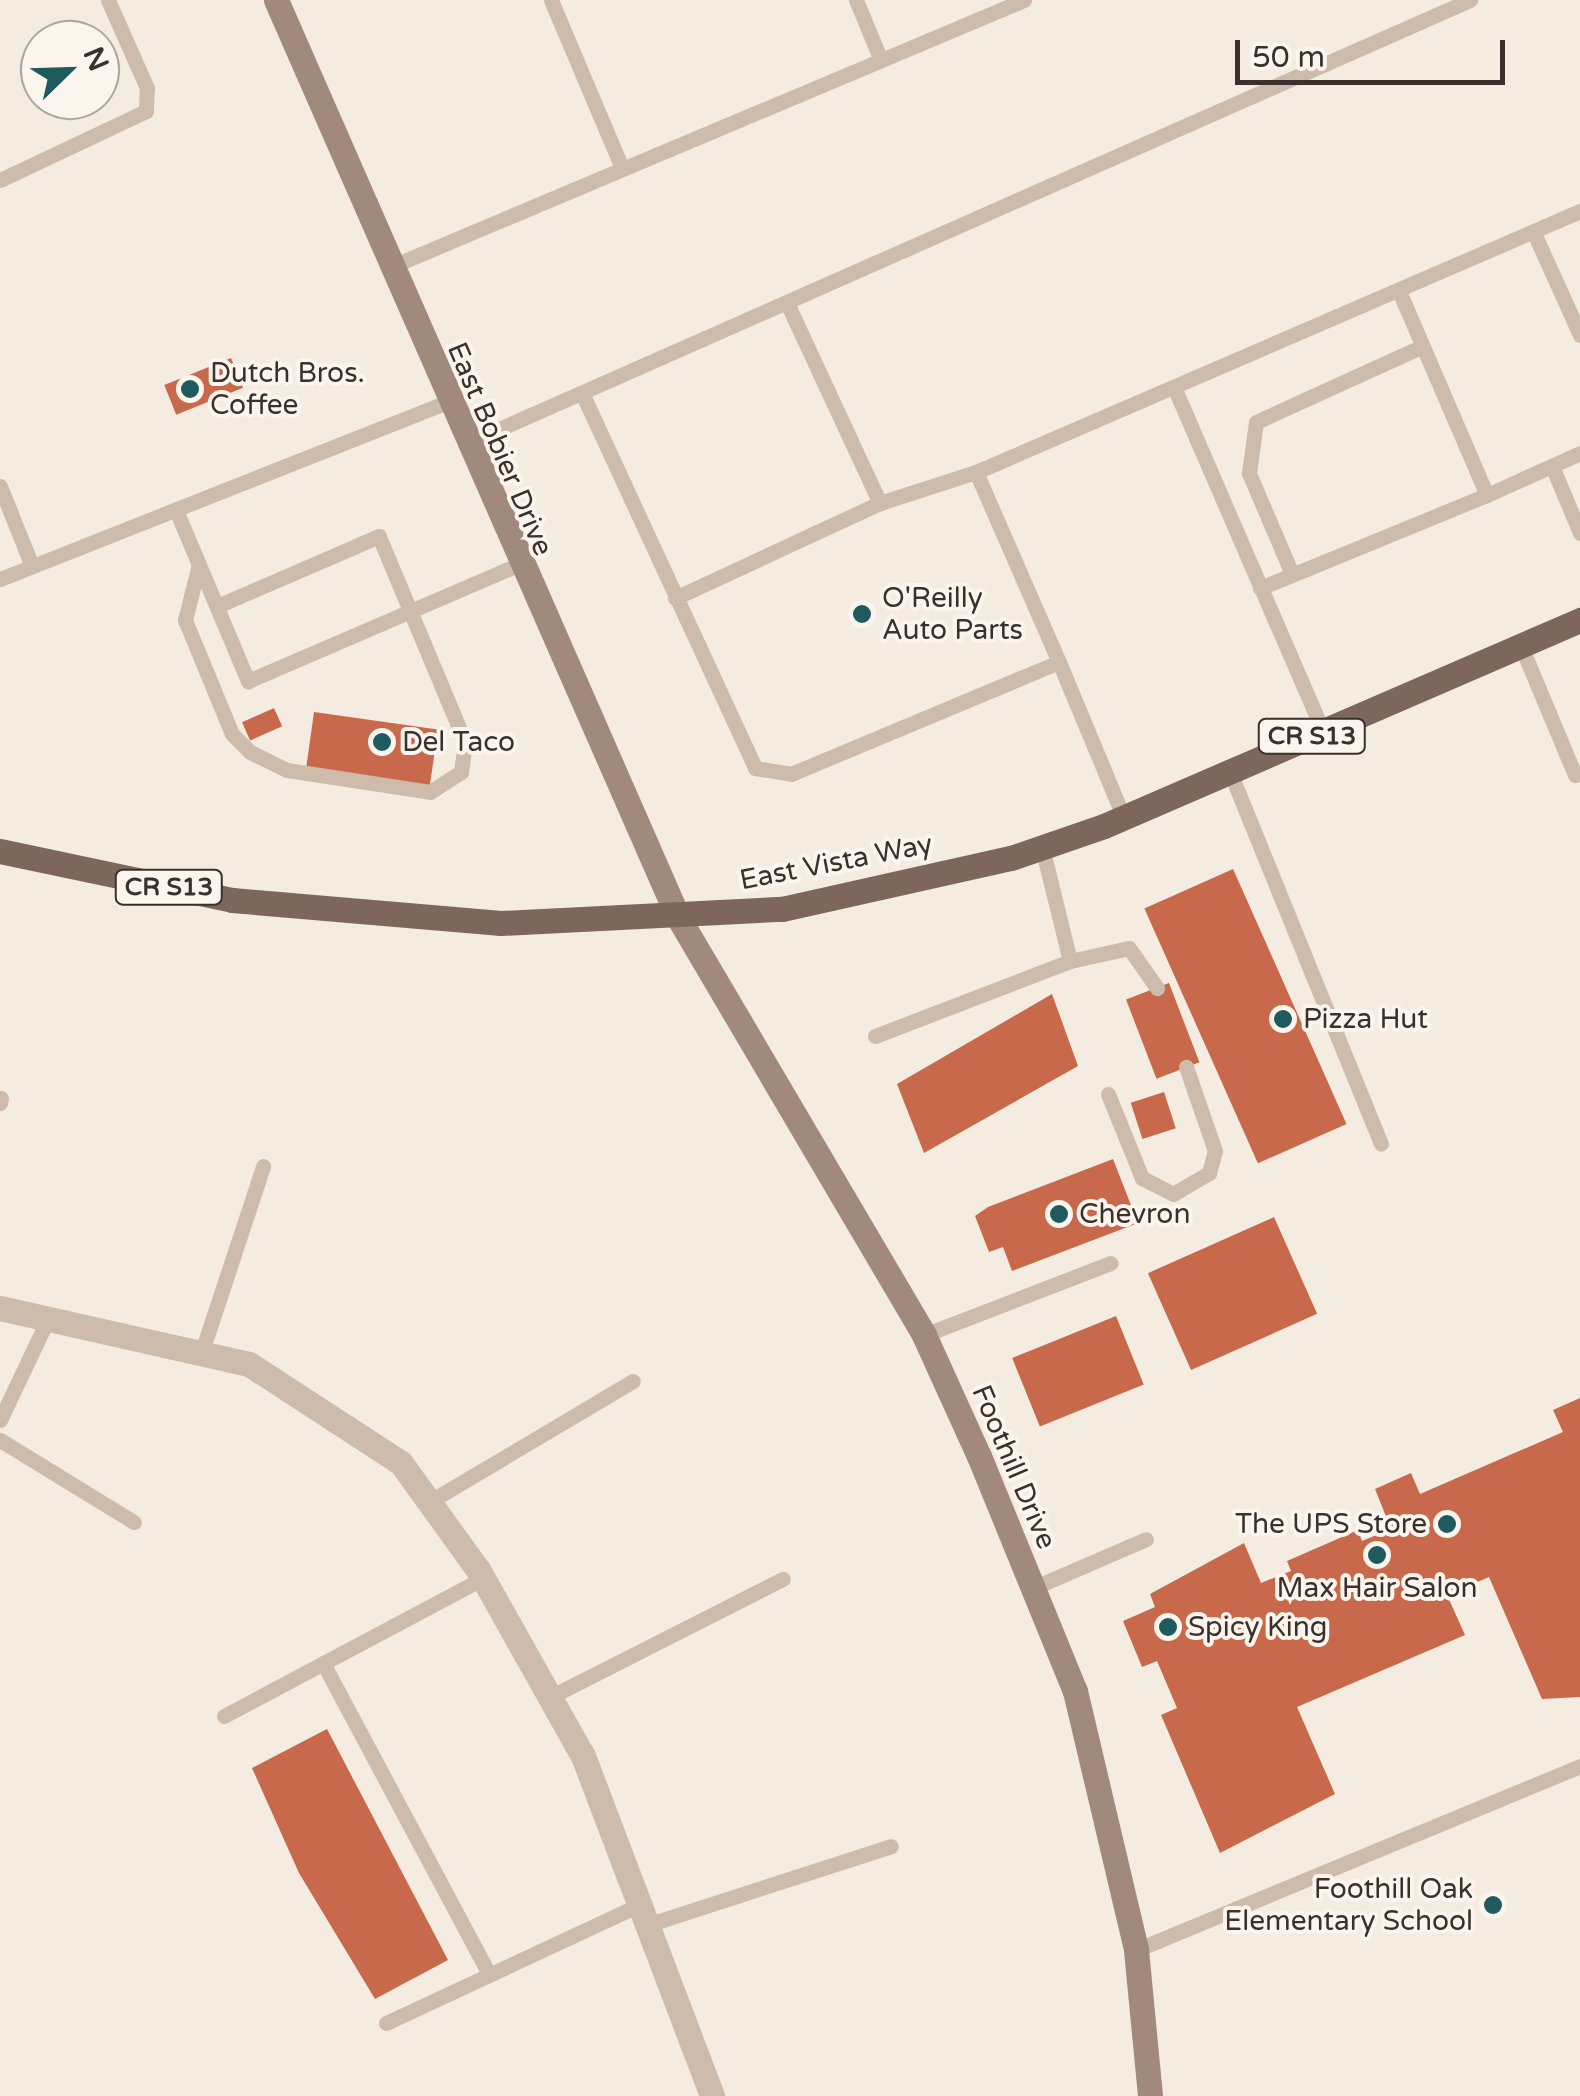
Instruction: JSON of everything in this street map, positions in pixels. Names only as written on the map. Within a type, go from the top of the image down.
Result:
[{"type":"main road","name":"East Vista Way","points":[[0,852],[232,900],[501,923],[782,909],[1042,848],[1124,818],[1580,620]]},
{"type":"street","name":"East Bobier Drive","points":[[276,0],[518,565],[678,917]]},
{"type":"street","name":"Foothill Drive","points":[[678,917],[924,1335],[1075,1692],[1136,1950],[1150,2096]]},
{"type":"street","points":[[0,1308],[249,1364],[400,1462],[484,1578],[550,1697],[646,1914],[712,2096]]},
{"type":"lane","points":[[0,180],[146,111],[147,88],[108,0]]},
{"type":"lane","points":[[551,0],[622,168]]},
{"type":"lane","points":[[856,0],[880,58]]},
{"type":"lane","points":[[390,268],[1024,0]]},
{"type":"lane","points":[[465,444],[1470,0]]},
{"type":"lane","points":[[675,598],[880,504],[976,472],[1580,211]]},
{"type":"lane","points":[[1534,233],[1578,327]]},
{"type":"lane","points":[[1399,291],[1487,494]]},
{"type":"lane","points":[[787,303],[880,504]]},
{"type":"lane","points":[[1292,574],[1248,473],[1256,422],[1423,346]]},
{"type":"lane","points":[[1174,387],[1322,732]]},
{"type":"lane","points":[[582,394],[744,754],[771,774],[1059,662]]},
{"type":"lane","points":[[0,579],[447,402]]},
{"type":"lane","points":[[1260,588],[1580,454]]},
{"type":"lane","points":[[1552,466],[1580,533]]},
{"type":"lane","points":[[976,472],[1124,818]]},
{"type":"lane","points":[[2,498],[32,566]]},
{"type":"lane","points":[[176,510],[248,681],[518,565]]},
{"type":"lane","points":[[199,564],[185,620],[226,718],[250,752],[288,770],[430,792],[461,772],[465,742],[378,536],[216,606]]},
{"type":"lane","points":[[1522,646],[1575,775]]},
{"type":"lane","points":[[1230,772],[1381,1144]]},
{"type":"lane","points":[[1042,848],[1070,961]]},
{"type":"lane","points":[[875,1036],[1070,961],[1130,948],[1157,988]]},
{"type":"lane","points":[[1108,1094],[1142,1178],[1172,1194],[1209,1173],[1215,1151],[1186,1067]]},
{"type":"lane","points":[[201,1354],[263,1166]]},
{"type":"lane","points":[[924,1335],[1111,1263]]},
{"type":"lane","points":[[0,1420],[48,1319]]},
{"type":"lane","points":[[429,1502],[634,1381]]},
{"type":"lane","points":[[0,1440],[134,1522]]},
{"type":"lane","points":[[1033,1588],[1146,1539]]},
{"type":"lane","points":[[224,1716],[484,1578]]},
{"type":"lane","points":[[550,1697],[782,1579]]},
{"type":"lane","points":[[323,1663],[486,1970]]},
{"type":"lane","points":[[1136,1950],[1580,1766]]},
{"type":"lane","points":[[386,2022],[486,1970],[646,1914],[891,1846]]},
{"type":"building","points":[[231,358],[243,388],[176,415],[164,385]]},
{"type":"building","points":[[274,708],[282,726],[250,741],[242,722]]},
{"type":"building","points":[[314,712],[438,729],[429,791],[305,773]]},
{"type":"building","points":[[1233,869],[1346,1124],[1258,1163],[1144,908]]},
{"type":"building","points":[[1169,983],[1199,1062],[1157,1079],[1126,999]]},
{"type":"building","points":[[1052,994],[1078,1066],[924,1153],[897,1084]]},
{"type":"building","points":[[1164,1092],[1176,1128],[1142,1139],[1131,1103]]},
{"type":"building","name":"Chevron","points":[[1113,1159],[1138,1223],[1012,1271],[1003,1247],[989,1252],[975,1216],[988,1207]]},
{"type":"building","points":[[1274,1217],[1317,1314],[1191,1370],[1148,1273]]},
{"type":"building","points":[[1116,1316],[1144,1385],[1040,1427],[1012,1358]]},
{"type":"building","points":[[1580,1398],[1580,1697],[1542,1699],[1489,1577],[1447,1595],[1465,1635],[1297,1707],[1335,1794],[1220,1853],[1161,1715],[1177,1708],[1157,1661],[1142,1667],[1123,1621],[1155,1607],[1150,1594],[1244,1543],[1261,1583],[1291,1571],[1287,1561],[1358,1530],[1362,1541],[1391,1529],[1375,1489],[1411,1473],[1420,1494],[1563,1432],[1553,1410]]},
{"type":"building","points":[[327,1729],[448,1960],[375,1999],[299,1873],[252,1768]]},
{"type":"place","name":"Dutch Bros. Coffee","points":[[190,389]]},
{"type":"place","name":"O'Reilly Auto Parts","points":[[862,614]]},
{"type":"place","name":"Del Taco","points":[[382,742]]},
{"type":"place","name":"Pizza Hut","points":[[1283,1019]]},
{"type":"place","name":"Chevron","points":[[1059,1214]]},
{"type":"place","name":"The UPS Store","points":[[1447,1524]]},
{"type":"place","name":"Max Hair Salon","points":[[1377,1555]]},
{"type":"place","name":"Spicy King","points":[[1168,1627]]},
{"type":"place","name":"Foothill Oak Elementary School","points":[[1493,1905]]}]
